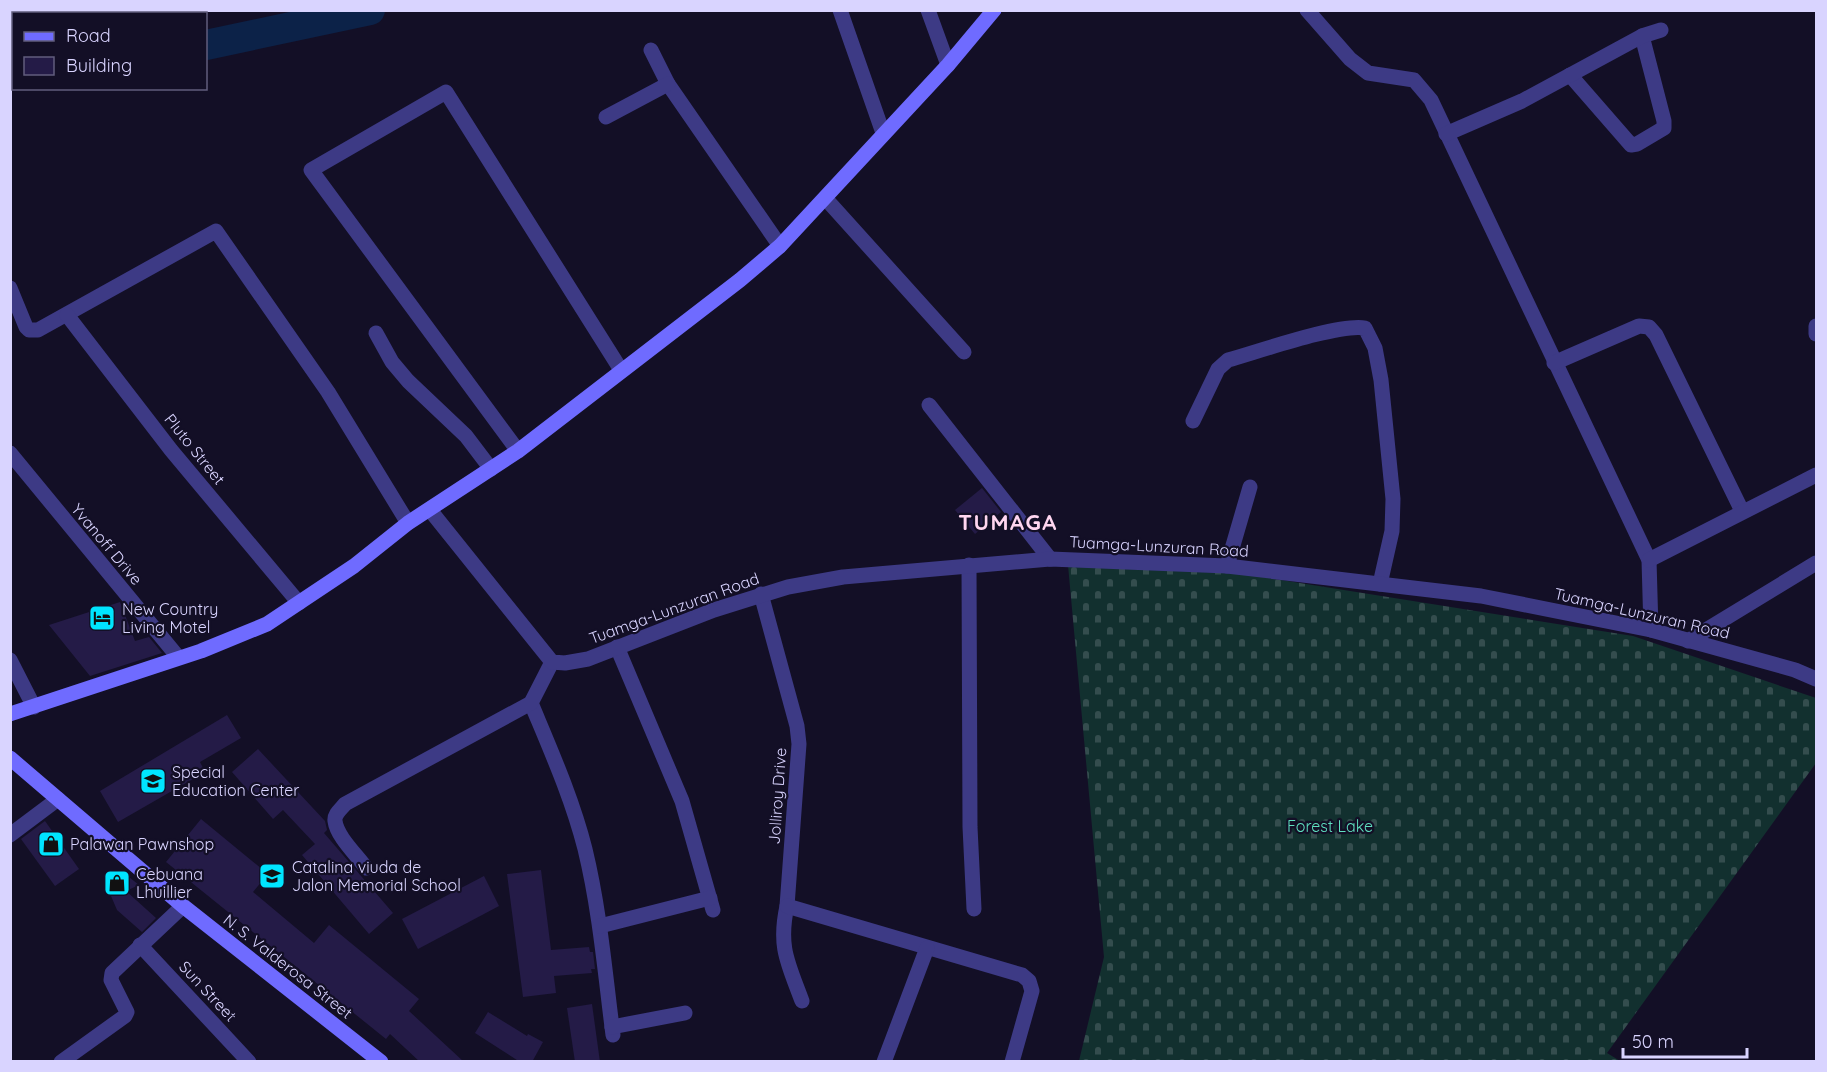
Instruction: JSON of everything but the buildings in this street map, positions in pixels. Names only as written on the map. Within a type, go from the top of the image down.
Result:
[{"type":"main road","points":[[10,714],[267,624],[354,566],[419,517],[518,451],[730,288],[780,246],[948,65],[994,10]]},
{"type":"main road","name":"N. S. Valderosa Street","points":[[10,758],[183,906],[381,1062]]},
{"type":"street","points":[[840,10],[883,133]]},
{"type":"street","points":[[928,10],[948,65]]},
{"type":"street","points":[[1308,10],[1350,59],[1368,73],[1414,80],[1431,100],[1649,560],[1651,630]]},
{"type":"street","points":[[1446,134],[1522,101],[1642,36],[1660,30]]},
{"type":"street","points":[[1570,75],[1625,141],[1631,145],[1637,144],[1652,136],[1664,128],[1665,121],[1642,36]]},
{"type":"street","points":[[651,50],[668,84],[780,246]]},
{"type":"street","points":[[606,117],[668,84]]},
{"type":"street","points":[[518,451],[311,170],[446,93],[621,370]]},
{"type":"street","points":[[826,199],[964,352]]},
{"type":"street","points":[[10,288],[29,330],[38,330],[216,231],[328,392],[419,517],[552,662],[531,703],[345,804],[337,813],[335,821],[342,837],[366,868]]},
{"type":"street","name":"Pluto Street","points":[[67,315],[171,450],[299,603]]},
{"type":"street","points":[[1193,421],[1218,369],[1228,360],[1332,331],[1355,326],[1365,328],[1375,348],[1382,380],[1393,499],[1392,531],[1380,584]]},
{"type":"street","points":[[1554,363],[1639,326],[1649,327],[1656,335],[1742,511]]},
{"type":"street","points":[[1816,326],[1816,334]]},
{"type":"street","points":[[376,333],[392,362],[408,381],[466,436],[491,469]]},
{"type":"street","points":[[929,405],[1050,559]]},
{"type":"street","name":"Yvanoff Drive","points":[[10,453],[178,657]]},
{"type":"street","points":[[1649,560],[1816,475]]},
{"type":"street","points":[[1227,566],[1250,487]]},
{"type":"street","name":"Tuamga-Lunzuran Road","points":[[552,662],[565,663],[588,659],[760,594],[843,577],[1050,559],[1227,566],[1481,596],[1651,630],[1795,670],[1816,679]]},
{"type":"street","points":[[1688,641],[1816,563]]},
{"type":"street","points":[[969,565],[970,827],[974,909]]},
{"type":"street","name":"Jolliroy Drive","points":[[760,594],[797,726],[799,744],[787,906],[782,930],[786,958],[802,1001]]},
{"type":"street","points":[[600,926],[712,904],[682,801],[617,647]]},
{"type":"street","points":[[10,660],[34,707]]},
{"type":"street","points":[[531,703],[560,768],[585,849],[600,926],[612,1031],[684,1014]]},
{"type":"street","points":[[10,835],[58,799]]},
{"type":"street","points":[[61,1062],[125,1016],[127,1012],[111,980],[112,972],[183,906]]},
{"type":"street","points":[[787,906],[1022,975],[1029,981],[1032,991],[1012,1062]]},
{"type":"street","name":"Sun Street","points":[[140,945],[249,1062]]},
{"type":"street","points":[[884,1062],[927,948]]},
{"type":"green space","name":"Forest Lake","points":[[1068,565],[1244,574],[1633,636],[1816,698],[1816,763],[1607,1053],[1620,1061],[1079,1061],[1104,957]]},
{"type":"waterway","points":[[207,45],[370,10]]},
{"type":"place","name":"New Country Living Motel","points":[[102,618]]},
{"type":"place","name":"Special Education Center","points":[[153,781]]},
{"type":"place","name":"Palawan Pawnshop","points":[[51,844]]},
{"type":"place","name":"Catalina viuda de Jalon Memorial School","points":[[272,876]]},
{"type":"place","name":"Cebuana Lhuillier","points":[[117,883]]},
{"type":"district","name":"TUMAGA","points":[[1008,522]]}]
